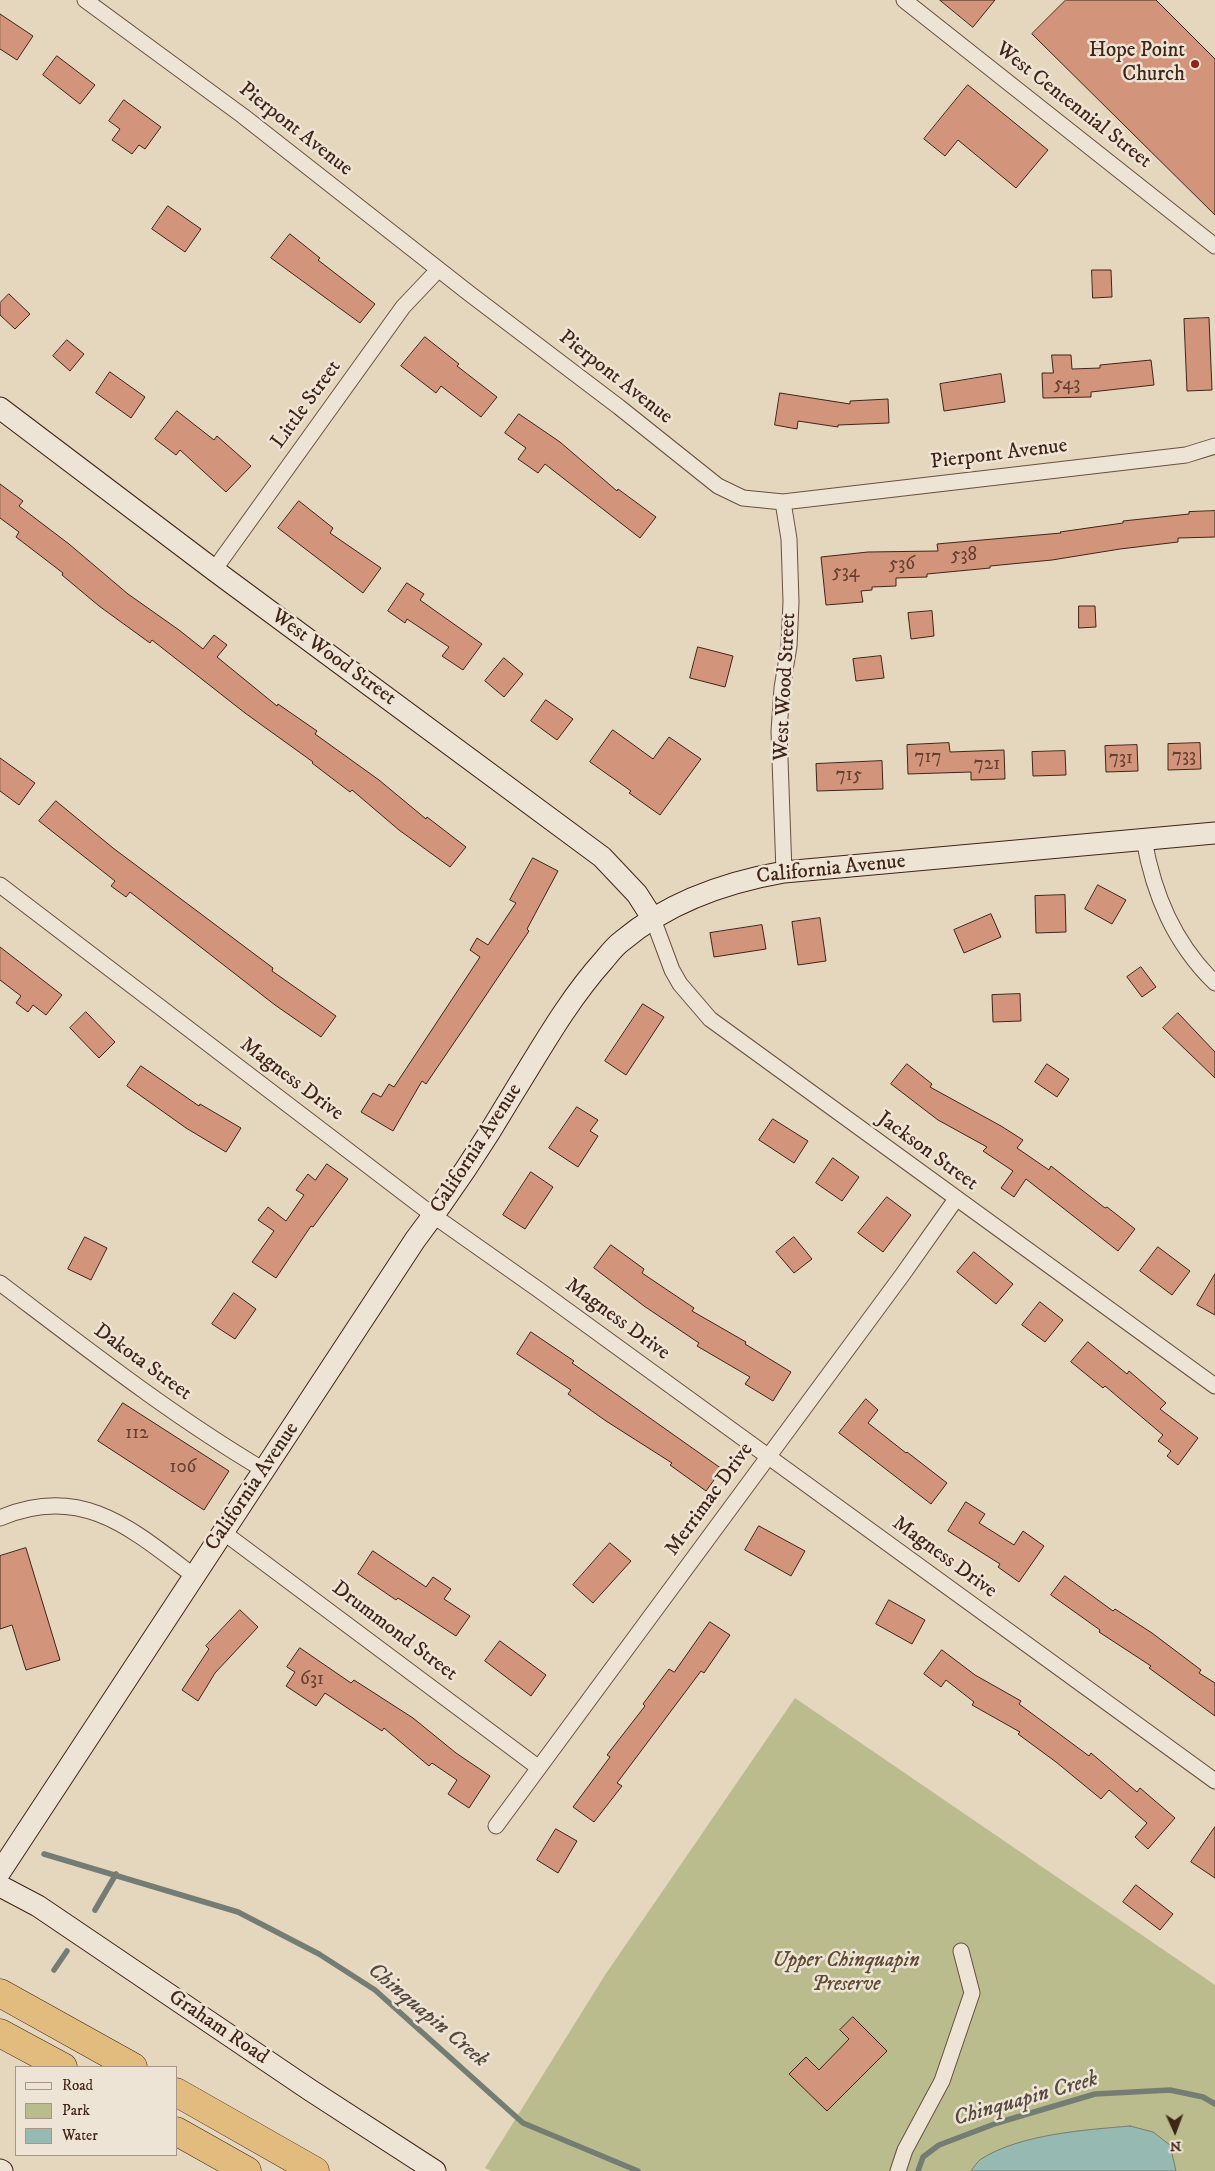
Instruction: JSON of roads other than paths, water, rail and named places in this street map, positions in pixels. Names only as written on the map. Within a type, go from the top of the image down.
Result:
[{"type":"highway","points":[[0,1993],[131,2066]]},
{"type":"highway","points":[[0,2032],[61,2066]]},
{"type":"highway","points":[[178,2093],[315,2171]]},
{"type":"highway","points":[[178,2132],[248,2171]]},
{"type":"main road","name":"West Wood Street","points":[[0,408],[214,570],[602,857],[637,894],[653,919]]},
{"type":"main road","name":"California Avenue","points":[[0,1872],[415,1240],[434,1216],[484,1142],[548,1036],[591,975],[621,941],[653,919],[686,902],[750,878],[784,872],[1215,833]]},
{"type":"main road","name":"Graham Road","points":[[0,1886],[38,1906],[310,2090],[435,2171]]},
{"type":"street","name":"Pierpont Avenue","points":[[85,0],[244,116],[438,270],[619,406],[718,486],[743,498],[783,502],[1186,455],[1215,446]]},
{"type":"street","name":"West Centennial Street","points":[[904,0],[1215,246]]},
{"type":"street","name":"Little Street","points":[[214,570],[403,307],[438,270]]},
{"type":"street","name":"West Wood Street","points":[[783,502],[789,539],[791,602],[790,638],[782,688],[780,731],[784,872]]},
{"type":"street","points":[[1144,840],[1149,868],[1158,896],[1170,923],[1185,948],[1215,983]]},
{"type":"street","name":"Magness Drive","points":[[0,885],[434,1216],[539,1290],[1215,1781]]},
{"type":"street","name":"Jackson Street","points":[[653,919],[672,970],[680,984],[710,1019],[1215,1386]]},
{"type":"street","name":"Merrimac Drive","points":[[496,1826],[956,1198]]},
{"type":"street","name":"Dakota Street","points":[[0,1283],[159,1403],[207,1436],[264,1470]]},
{"type":"street","points":[[0,1518],[38,1506],[65,1505],[92,1510],[123,1525],[194,1576]]},
{"type":"street","name":"Drummond Street","points":[[223,1532],[539,1768]]},
{"type":"street","points":[[898,2171],[905,2150],[942,2081],[972,1993],[961,1951]]},
{"type":"water","points":[[1130,2126],[1153,2132],[1170,2145],[1176,2171],[971,2171],[981,2159],[1015,2144],[1053,2135]]},
{"type":"waterway","name":"Chinquapin Creek","points":[[44,1854],[238,1912],[319,1954],[375,1990],[523,2123],[638,2171]]},
{"type":"waterway","points":[[95,1910],[116,1874]]},
{"type":"waterway","points":[[54,1970],[67,1951]]},
{"type":"waterway","name":"Chinquapin Creek","points":[[918,2171],[923,2157],[939,2145],[997,2123],[1095,2094],[1170,2090],[1203,2097],[1215,2104]]},
{"type":"place","name":"Hope Point Church","points":[[1195,64]]},
{"type":"park label","name":"Upper Chinquapin Preserve","points":[[846,1974]]}]
